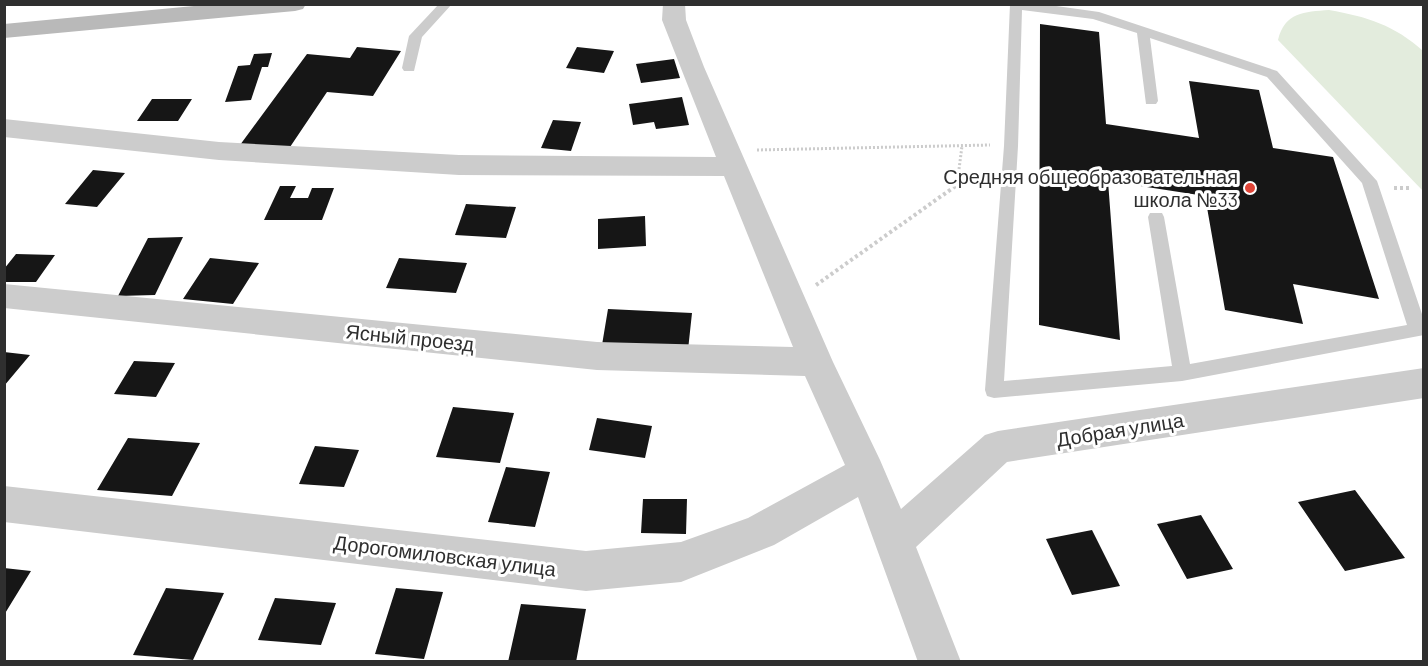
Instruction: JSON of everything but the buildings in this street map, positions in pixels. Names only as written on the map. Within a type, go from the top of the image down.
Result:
[{"type":"street","points":[[4,31],[71,27],[295,4]]},
{"type":"street","points":[[674,4],[674,20],[730,159],[895,540],[940,662]]},
{"type":"street","points":[[4,128],[219,152],[425,163],[730,159]]},
{"type":"street","name":"Ясный проезд","points":[[4,296],[597,356],[816,362]]},
{"type":"street","name":"Добрая улица","points":[[895,540],[998,447],[1424,383]]},
{"type":"street","name":"Дорогомиловская улица","points":[[4,504],[586,571],[681,562],[872,486]]},
{"type":"lane","points":[[409,68],[416,36],[446,4]]},
{"type":"lane","points":[[1016,5],[1095,15],[1143,31],[1272,74],[1369,181],[1418,330],[1182,373],[994,390],[1011,146],[1016,5]]},
{"type":"lane","points":[[1143,31],[1151,101]]},
{"type":"lane","points":[[1156,216],[1182,373]]},
{"type":"path","points":[[730,159],[1000,145]]},
{"type":"path","points":[[792,302],[957,185],[962,146]]},
{"type":"green space","points":[[1329,10],[1380,23],[1402,35],[1423,51],[1423,191],[1278,40],[1285,24],[1297,15]]},
{"type":"place","name":"Средняя общеобразовательная школа №33","points":[[1250,188]]}]
